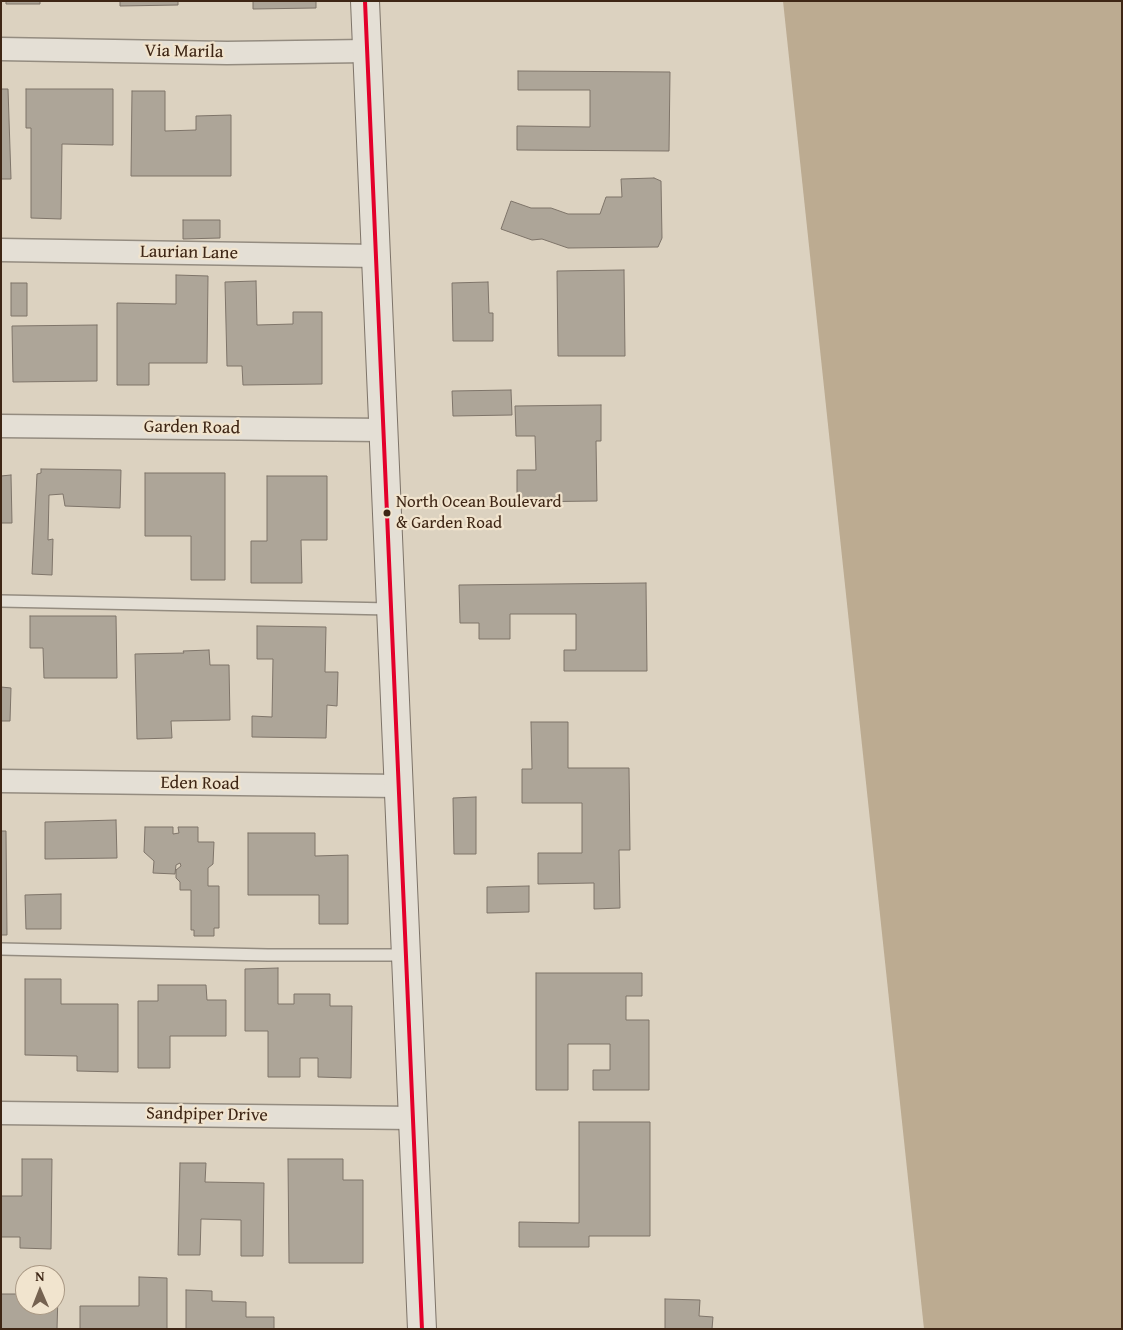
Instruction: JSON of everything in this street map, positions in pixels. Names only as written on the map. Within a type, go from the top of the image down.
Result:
[{"type":"street","points":[[365,1],[422,1329]]},
{"type":"street","name":"Via Marila","points":[[1,49],[227,53],[366,51]]},
{"type":"street","name":"Laurian Lane","points":[[1,250],[376,256]]},
{"type":"street","name":"Garden Road","points":[[1,426],[383,430]]},
{"type":"street","name":"Eden Road","points":[[1,781],[398,786]]},
{"type":"street","name":"Sandpiper Drive","points":[[1,1112],[412,1118]]},
{"type":"lane","points":[[1,601],[390,608]]},
{"type":"lane","points":[[1,949],[268,955],[406,955]]},
{"type":"shaded area","points":[[783,1],[1122,1],[1122,1329],[924,1329]]},
{"type":"building","points":[[6,1],[40,1],[40,4],[6,4]]},
{"type":"building","points":[[120,1],[178,1],[178,5],[120,6]]},
{"type":"building","points":[[253,1],[316,1],[316,8],[253,9]]},
{"type":"building","points":[[518,71],[670,72],[669,151],[517,150],[517,126],[590,127],[590,90],[518,90]]},
{"type":"building","points":[[1,89],[8,89],[11,179],[1,179]]},
{"type":"building","points":[[26,89],[113,89],[113,145],[62,144],[61,219],[31,218],[31,128],[26,128]]},
{"type":"building","points":[[132,91],[165,91],[165,131],[196,130],[196,116],[231,115],[231,176],[131,176]]},
{"type":"building","points":[[654,178],[661,181],[662,238],[658,247],[568,248],[542,239],[532,240],[501,229],[511,201],[531,208],[551,208],[568,214],[600,214],[606,197],[622,197],[621,179]]},
{"type":"building","points":[[183,220],[220,220],[220,238],[183,239]]},
{"type":"building","points":[[624,270],[625,356],[558,356],[557,271]]},
{"type":"building","points":[[176,275],[208,276],[207,363],[149,363],[149,385],[117,385],[117,303],[176,304]]},
{"type":"building","points":[[256,281],[257,325],[293,324],[293,312],[322,312],[322,384],[243,385],[242,366],[227,366],[225,282]]},
{"type":"building","points":[[488,282],[489,313],[493,313],[493,341],[453,341],[452,283]]},
{"type":"building","points":[[11,283],[27,283],[27,316],[11,316]]},
{"type":"building","points":[[97,325],[97,381],[13,382],[12,326]]},
{"type":"building","points":[[511,390],[512,415],[453,416],[452,391]]},
{"type":"building","points":[[601,405],[601,441],[596,441],[597,501],[517,502],[517,470],[536,470],[535,436],[516,436],[515,406]]},
{"type":"building","points":[[41,469],[121,470],[120,508],[65,506],[63,494],[49,495],[48,540],[53,539],[52,575],[32,574],[37,474],[41,473]]},
{"type":"building","points":[[145,473],[225,473],[225,580],[191,580],[191,536],[145,536]]},
{"type":"building","points":[[11,475],[12,523],[1,523],[1,476]]},
{"type":"building","points":[[267,476],[327,476],[327,540],[301,540],[302,583],[251,583],[251,541],[267,541]]},
{"type":"building","points":[[646,583],[647,671],[564,671],[564,650],[576,650],[576,614],[510,614],[510,639],[479,639],[479,623],[460,623],[459,585]]},
{"type":"building","points":[[30,616],[116,616],[117,678],[44,678],[43,648],[30,648]]},
{"type":"building","points":[[257,626],[326,627],[325,672],[338,672],[337,706],[327,705],[326,738],[252,737],[252,716],[272,717],[273,659],[257,659]]},
{"type":"building","points":[[209,650],[210,665],[229,665],[230,720],[171,721],[172,738],[137,739],[135,654],[184,653],[183,651]]},
{"type":"building","points":[[1,687],[11,688],[10,721],[1,721]]},
{"type":"building","points":[[531,722],[568,722],[568,768],[629,768],[630,850],[619,850],[620,908],[594,909],[594,883],[538,884],[538,853],[582,853],[582,803],[522,803],[522,769],[532,769]]},
{"type":"building","points":[[476,797],[476,854],[454,854],[453,798]]},
{"type":"building","points":[[116,820],[117,858],[45,859],[45,822]]},
{"type":"building","points":[[145,827],[173,827],[173,834],[179,833],[178,827],[198,827],[198,842],[214,842],[213,864],[208,868],[208,886],[219,886],[219,928],[214,928],[214,936],[194,936],[194,930],[191,930],[191,890],[180,890],[180,882],[176,878],[176,870],[181,866],[180,863],[176,865],[175,874],[153,873],[154,861],[144,852]]},
{"type":"building","points":[[1,831],[6,831],[7,935],[1,935]]},
{"type":"building","points":[[248,833],[315,833],[315,856],[348,855],[348,924],[319,924],[319,895],[248,895]]},
{"type":"building","points":[[529,886],[529,912],[487,913],[487,887]]},
{"type":"building","points":[[61,894],[61,929],[26,929],[25,895]]},
{"type":"building","points":[[278,968],[278,1004],[294,1004],[294,994],[330,994],[330,1006],[352,1006],[351,1078],[318,1077],[318,1058],[300,1058],[300,1077],[268,1077],[268,1031],[245,1031],[245,969]]},
{"type":"building","points":[[536,973],[642,973],[642,996],[626,996],[626,1020],[649,1020],[649,1090],[593,1090],[593,1070],[610,1070],[610,1044],[568,1044],[568,1090],[536,1090]]},
{"type":"building","points":[[25,979],[61,979],[61,1004],[118,1004],[118,1072],[77,1071],[77,1056],[25,1055]]},
{"type":"building","points":[[158,985],[206,985],[207,1000],[226,1000],[226,1036],[170,1036],[170,1068],[138,1068],[138,1001],[158,1001]]},
{"type":"building","points":[[579,1122],[650,1122],[650,1236],[589,1236],[589,1247],[519,1247],[519,1222],[579,1223]]},
{"type":"building","points":[[22,1159],[52,1159],[51,1249],[20,1248],[20,1237],[1,1237],[1,1196],[22,1196]]},
{"type":"building","points":[[288,1159],[343,1159],[343,1180],[363,1180],[363,1263],[289,1263]]},
{"type":"building","points":[[180,1163],[206,1163],[205,1182],[264,1183],[263,1256],[241,1256],[241,1220],[201,1219],[200,1255],[178,1255]]},
{"type":"building","points":[[139,1277],[167,1278],[167,1329],[80,1329],[80,1306],[139,1306]]},
{"type":"building","points":[[186,1290],[212,1291],[212,1301],[246,1302],[246,1317],[274,1317],[274,1329],[186,1329]]},
{"type":"building","points":[[1,1294],[15,1294],[15,1315],[57,1315],[57,1329],[1,1329]]},
{"type":"building","points":[[665,1299],[700,1300],[699,1316],[713,1317],[712,1329],[665,1329]]},
{"type":"transit line","points":[[365,1],[422,1329]]},
{"type":"place","name":"North Ocean Boulevard & Garden Road","points":[[387,513]]}]
